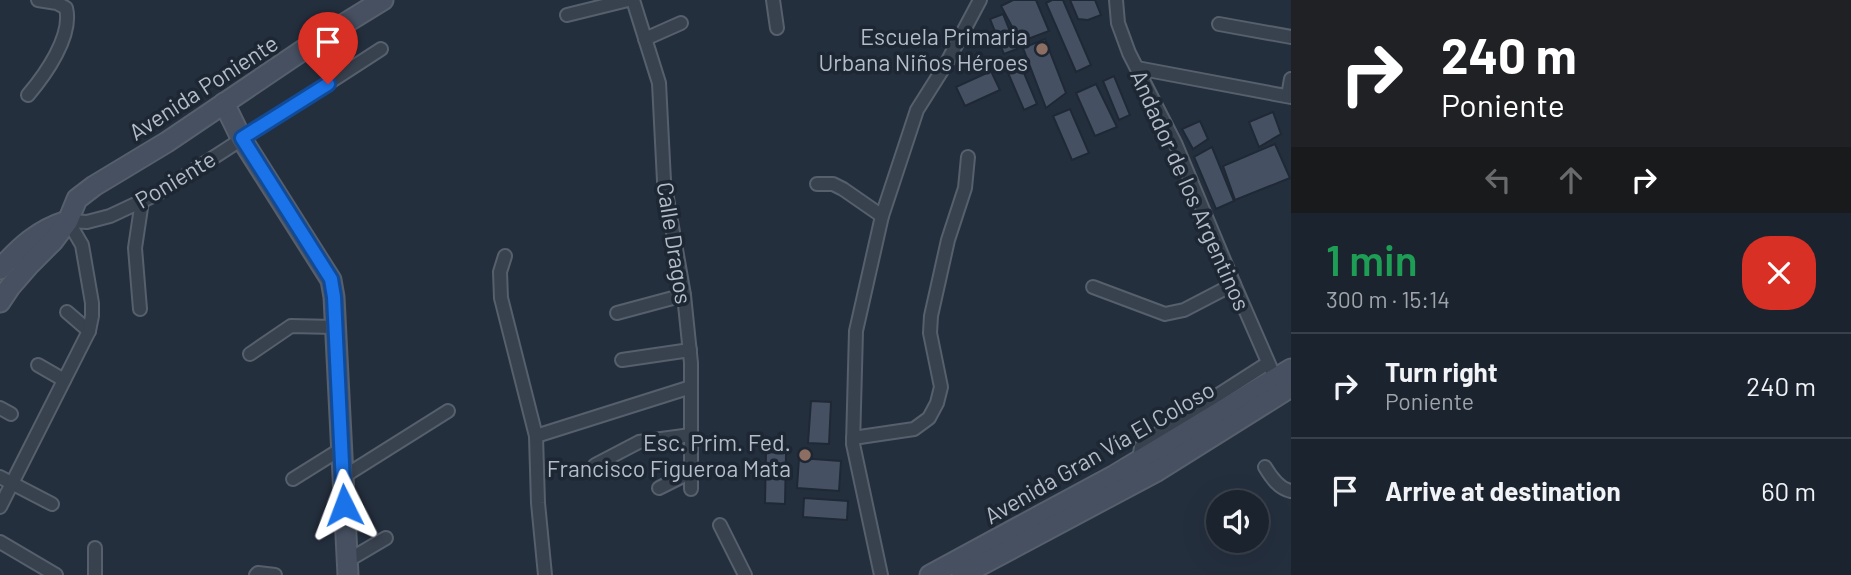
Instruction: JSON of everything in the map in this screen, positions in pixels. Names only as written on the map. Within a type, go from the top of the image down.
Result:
[{"type":"street","points":[[28,95],[55,57],[68,20],[66,8],[57,3],[38,0]]},
{"type":"street","points":[[567,15],[630,0]]},
{"type":"street","name":"Calle Dragos","points":[[630,0],[659,83],[663,181],[684,295],[690,350],[691,489]]},
{"type":"street","points":[[773,0],[777,28]]},
{"type":"street","points":[[881,575],[853,444],[856,331],[882,216],[917,110],[946,64],[980,0]]},
{"type":"street","name":"Andador de los Argentinos","points":[[1116,0],[1118,23],[1129,53],[1176,145],[1234,284],[1281,374]]},
{"type":"street","name":"Avenida Poniente","points":[[0,302],[68,221],[77,199],[379,2]]},
{"type":"street","points":[[645,38],[681,23]]},
{"type":"street","points":[[1219,24],[1291,37]]},
{"type":"street","name":"Poniente","points":[[68,221],[87,222],[110,216],[157,194],[381,49]]},
{"type":"street","points":[[1137,68],[1289,97],[1291,79]]},
{"type":"street","points":[[224,103],[242,138],[331,279],[348,568]]},
{"type":"street","points":[[853,438],[914,429],[929,418],[937,402],[941,387],[930,333],[931,316],[948,240],[965,188],[968,157]]},
{"type":"street","points":[[817,184],[833,184],[882,216]]},
{"type":"street","points":[[140,309],[135,248],[142,201]]},
{"type":"street","points":[[0,269],[19,248],[51,226],[68,221],[82,245],[92,303],[89,331],[0,507]]},
{"type":"street","points":[[505,256],[500,272],[502,298],[536,436],[538,503],[545,575]]},
{"type":"street","points":[[1093,287],[1165,314],[1184,310],[1234,284]]},
{"type":"street","points":[[617,313],[684,295]]},
{"type":"street","points":[[67,312],[89,331]]},
{"type":"street","points":[[250,354],[291,326],[334,327]]},
{"type":"street","points":[[622,360],[690,350]]},
{"type":"street","points":[[38,365],[65,380]]},
{"type":"street","name":"Avenida Gran Vía El Coloso","points":[[930,575],[1139,461],[1281,374]]},
{"type":"street","name":"Avenida Gran Vía El Coloso","points":[[961,575],[1157,471],[1281,374]]},
{"type":"street","points":[[536,436],[691,387]]},
{"type":"street","points":[[343,477],[448,411]]},
{"type":"street","points":[[595,465],[639,442],[691,435]]},
{"type":"street","points":[[293,479],[341,449]]},
{"type":"street","points":[[1265,467],[1272,479],[1285,490],[1291,491]]},
{"type":"street","points":[[659,488],[691,472]]},
{"type":"street","points":[[0,477],[51,504]]},
{"type":"street","points":[[720,525],[745,575]]},
{"type":"street","points":[[348,568],[386,538]]},
{"type":"street","points":[[0,542],[57,575]]},
{"type":"street","points":[[95,548],[95,575]]},
{"type":"street","points":[[256,575],[274,575]]},
{"type":"building","points":[[1013,0],[1036,0],[1049,31],[1020,42],[1001,6]]},
{"type":"building","points":[[1063,0],[1091,65],[1076,72],[1046,3]]},
{"type":"building","points":[[1070,0],[1095,0],[1101,15],[1088,20],[1078,19]]},
{"type":"building","points":[[1003,14],[1017,49],[1004,54],[990,19]]},
{"type":"building","points":[[1045,39],[1066,93],[1046,108],[1023,48]]},
{"type":"building","points":[[1019,61],[1037,104],[1024,110],[1005,66]]},
{"type":"building","points":[[991,71],[1000,90],[965,106],[956,87]]},
{"type":"building","points":[[1114,76],[1130,115],[1119,120],[1103,81]]},
{"type":"building","points":[[1096,84],[1117,127],[1095,136],[1076,93]]},
{"type":"building","points":[[1070,109],[1089,153],[1072,160],[1053,116]]},
{"type":"building","points":[[1273,112],[1281,134],[1259,147],[1249,122]]},
{"type":"building","points":[[1200,121],[1208,139],[1193,149],[1182,129]]},
{"type":"building","points":[[1275,144],[1290,178],[1235,200],[1223,166]]},
{"type":"building","points":[[1212,147],[1234,201],[1216,209],[1194,157]]},
{"type":"building","points":[[811,401],[831,402],[829,444],[808,443]]},
{"type":"building","points":[[766,452],[786,453],[785,504],[765,503]]},
{"type":"building","points":[[799,458],[841,461],[839,491],[797,488]]},
{"type":"building","points":[[804,498],[848,501],[847,520],[803,517]]},
{"type":"place","name":"Escuela Primaria Urbana Niños Héroes","points":[[1042,49]]},
{"type":"place","name":"Esc. Prim. Fed. Francisco Figueroa Mata","points":[[805,455]]},
{"type":"route","points":[[328,84],[242,138],[331,279],[344,505]]}]
